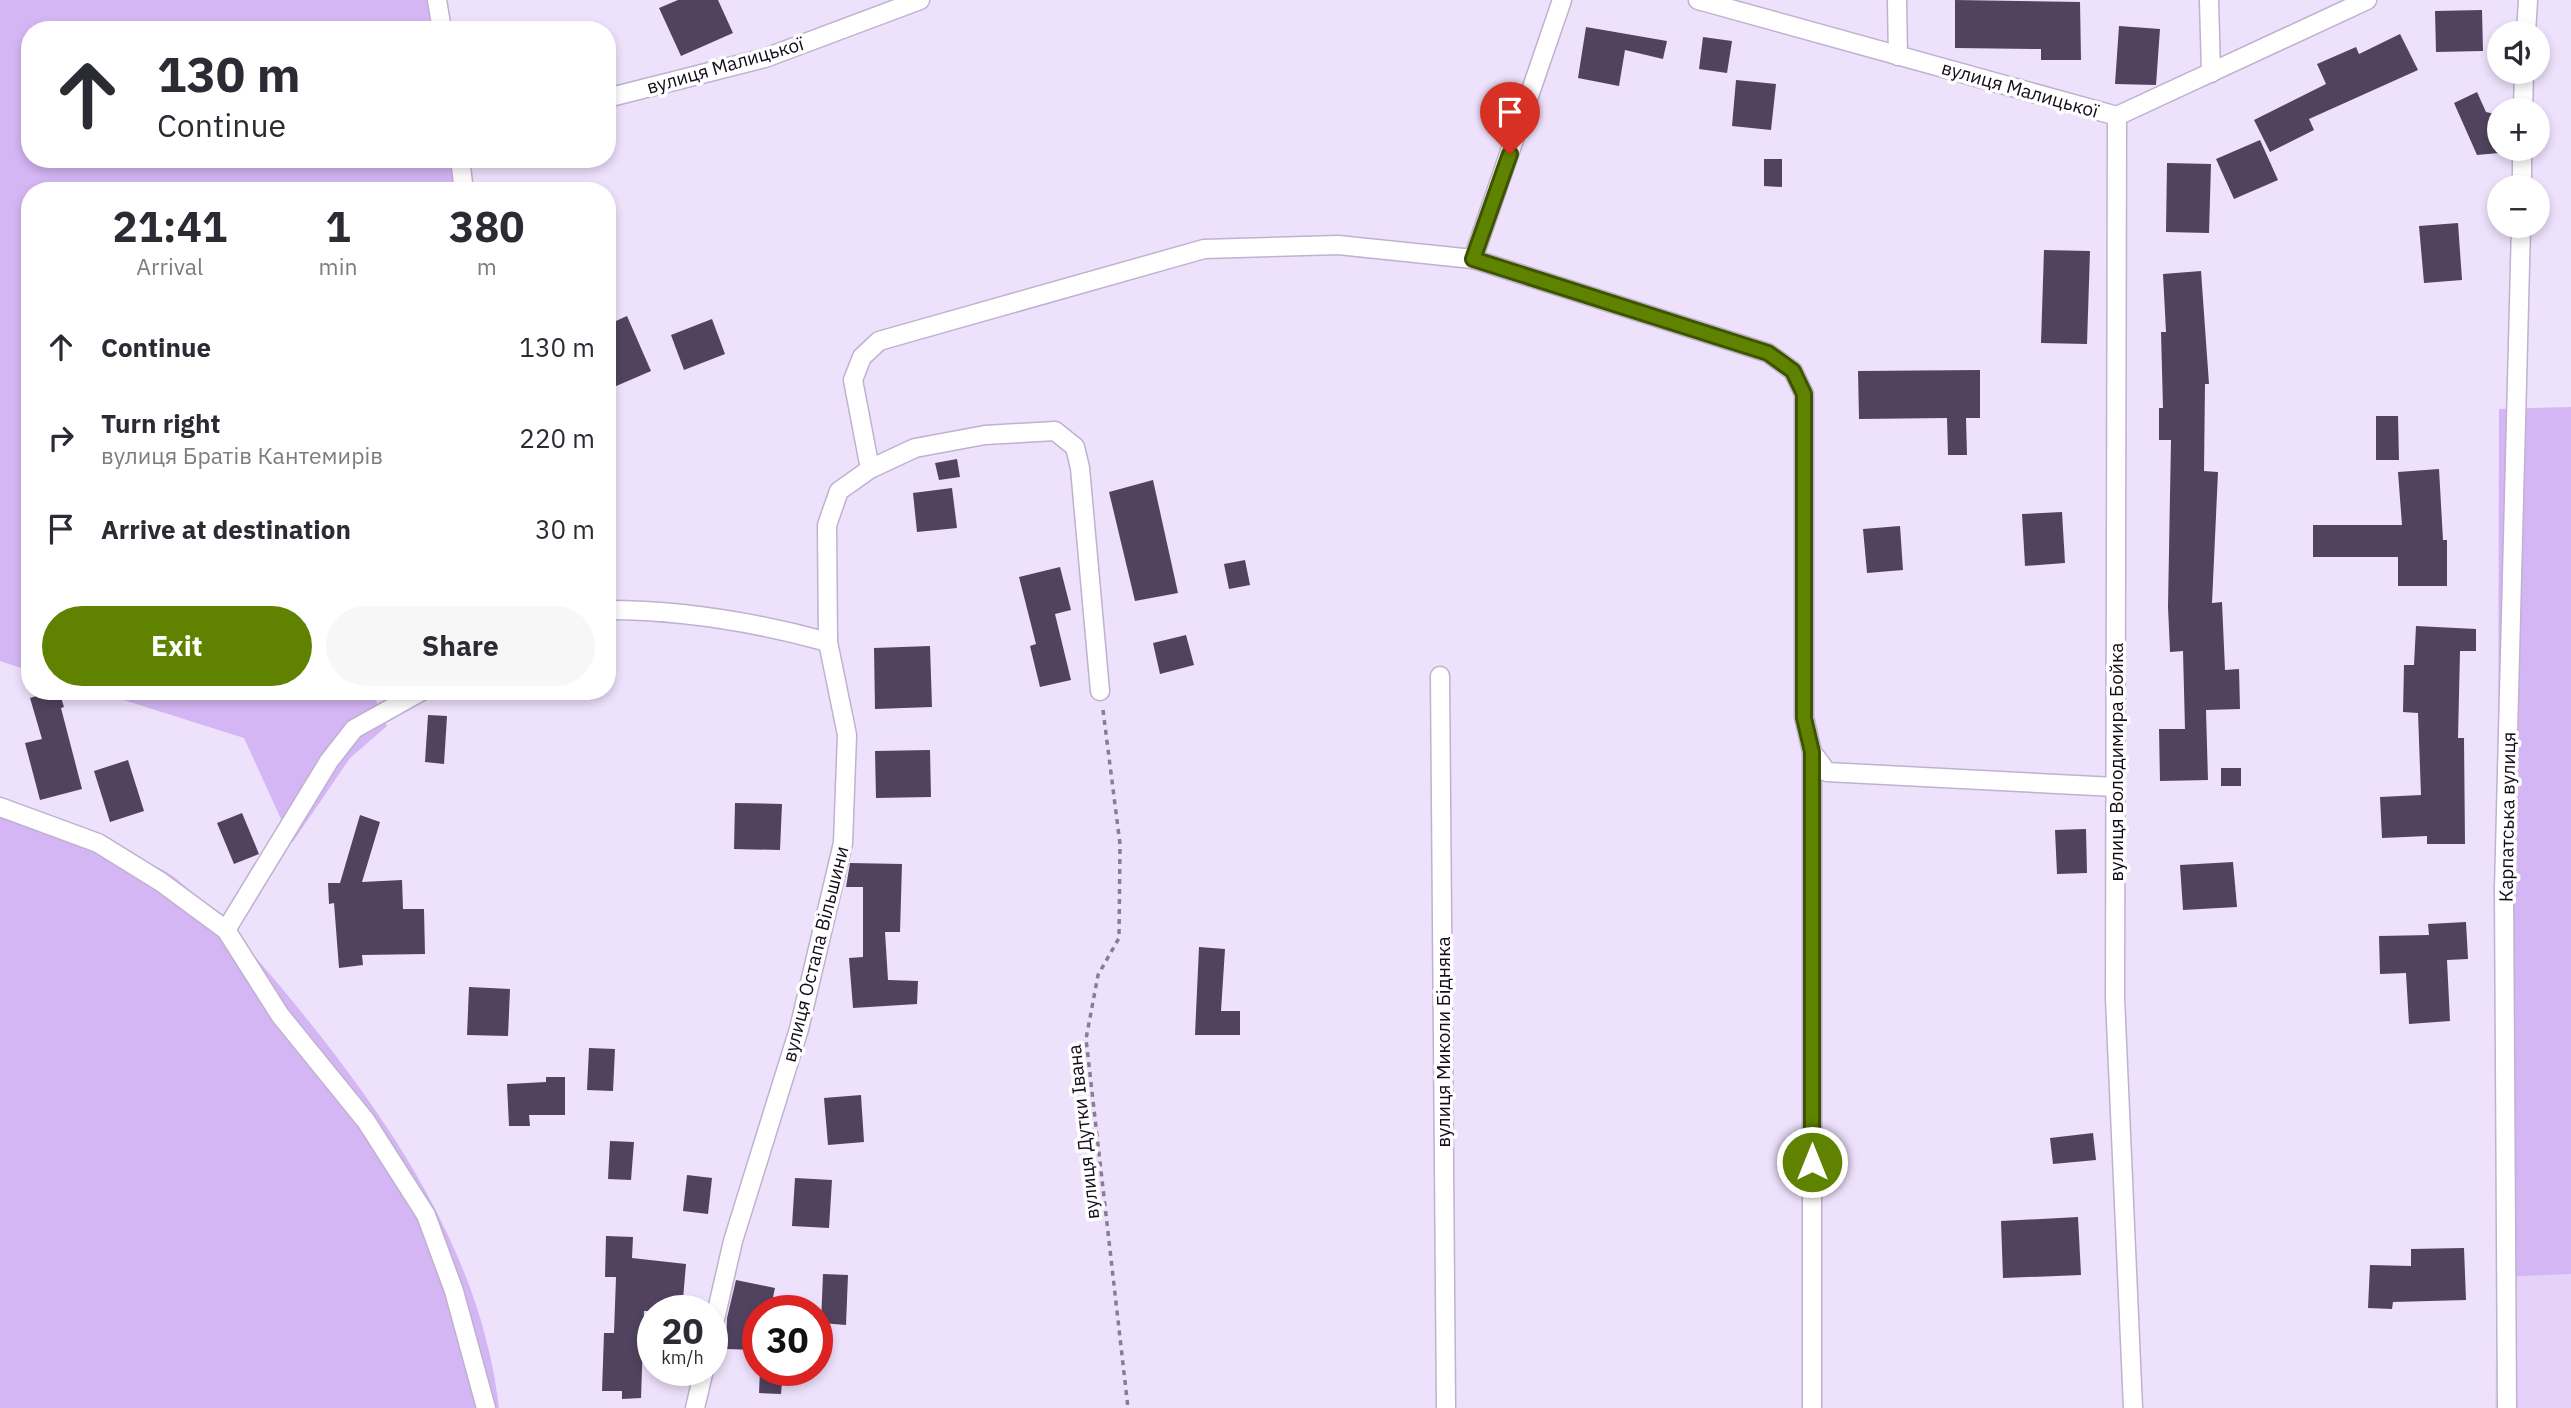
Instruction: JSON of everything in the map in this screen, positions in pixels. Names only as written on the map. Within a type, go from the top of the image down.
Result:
[{"type":"street","points":[[437,0],[440,21]]},
{"type":"street","name":"вулиця Малицької","points":[[616,96],[765,58],[920,0]]},
{"type":"street","points":[[1473,259],[1562,0]]},
{"type":"street","name":"вулиця Малицької","points":[[1699,0],[2117,116],[2367,0]]},
{"type":"street","points":[[1897,0],[1898,55]]},
{"type":"street","points":[[2209,0],[2211,73]]},
{"type":"street","points":[[2527,21],[2528,0]]},
{"type":"street","name":"вулиця Володимира Бойка","points":[[2117,116],[2115,998],[2133,1408]]},
{"type":"street","name":"Карпатська вулиця","points":[[2507,1408],[2504,889],[2521,238]]},
{"type":"street","points":[[870,469],[853,380],[862,357],[879,341],[1204,249],[1338,245],[1473,259],[1768,353],[1793,371],[1804,394],[1804,718],[1812,752],[1812,1408]]},
{"type":"street","name":"вулиця Остапа Вільшини","points":[[721,1295],[733,1241],[799,1029],[843,843],[847,735],[828,642],[827,525],[839,491],[870,469],[915,449],[985,435],[1055,431],[1075,446],[1080,468],[1100,691]]},
{"type":"street","points":[[616,610],[654,610],[735,619],[828,642]]},
{"type":"street","name":"вулиця Миколи Бідняка","points":[[1440,676],[1446,1408]]},
{"type":"street","points":[[226,930],[329,761],[354,729],[406,700]]},
{"type":"street","points":[[1812,752],[1827,772],[2115,787]]},
{"type":"street","points":[[0,807],[98,843],[161,882],[226,930],[280,1015],[366,1121],[426,1215],[454,1291],[486,1408]]},
{"type":"street","points":[[695,1408],[700,1386]]},
{"type":"path","name":"вулиця Дутки Івана","points":[[1100,691],[1120,844],[1119,938],[1098,975],[1086,1039],[1128,1408]]},
{"type":"shaded area","points":[[0,0],[442,0],[444,21],[21,21],[21,168],[459,168],[461,182],[21,182],[21,668],[0,661]]},
{"type":"shaded area","points":[[2571,407],[2571,1274],[2497,1277],[2499,409]]},
{"type":"shaded area","points":[[124,700],[376,700],[387,726],[350,758],[292,843],[244,738]]},
{"type":"shaded area","points":[[0,801],[49,817],[169,873],[229,929],[263,966],[376,1111],[432,1204],[456,1252],[475,1302],[490,1354],[499,1408],[0,1408]]},
{"type":"shaded area","points":[[2571,1274],[2571,1408],[2495,1408],[2497,1277]]},
{"type":"building","points":[[678,0],[718,0],[733,33],[681,56],[659,8]]},
{"type":"building","points":[[1955,0],[2080,2],[2081,60],[2041,60],[2041,49],[1955,48]]},
{"type":"building","points":[[2482,10],[2483,51],[2436,52],[2435,11]]},
{"type":"building","points":[[2119,26],[2160,29],[2156,85],[2115,84]]},
{"type":"building","points":[[1586,27],[1667,41],[1663,59],[1625,50],[1619,86],[1578,78]]},
{"type":"building","points":[[2400,34],[2418,70],[2309,119],[2314,130],[2270,152],[2254,120],[2326,84],[2317,64],[2356,47],[2359,54]]},
{"type":"building","points":[[1703,37],[1732,41],[1727,73],[1699,69]]},
{"type":"building","points":[[1736,80],[1776,84],[1771,130],[1732,126]]},
{"type":"building","points":[[2477,92],[2487,112],[2487,154],[2477,155],[2454,103]]},
{"type":"building","points":[[2260,140],[2278,180],[2234,199],[2216,159]]},
{"type":"building","points":[[1764,159],[1782,159],[1782,187],[1764,186]]},
{"type":"building","points":[[2167,163],[2211,164],[2209,233],[2166,232]]},
{"type":"building","points":[[2458,223],[2462,280],[2424,283],[2419,226]]},
{"type":"building","points":[[2044,250],[2090,251],[2087,344],[2041,343]]},
{"type":"building","points":[[2201,271],[2209,384],[2205,384],[2204,471],[2218,472],[2212,603],[2222,602],[2225,670],[2239,669],[2240,709],[2206,710],[2208,780],[2160,781],[2159,729],[2185,729],[2183,651],[2170,652],[2168,607],[2171,440],[2159,440],[2159,408],[2163,408],[2161,332],[2166,332],[2163,274]]},
{"type":"building","points":[[627,316],[651,371],[616,386],[616,321]]},
{"type":"building","points":[[712,319],[725,354],[684,370],[671,335]]},
{"type":"building","points":[[1980,370],[1980,418],[1966,418],[1967,455],[1948,455],[1947,418],[1859,419],[1858,371]]},
{"type":"building","points":[[2376,416],[2398,416],[2399,460],[2376,460]]},
{"type":"building","points":[[957,459],[960,477],[939,480],[935,463]]},
{"type":"building","points":[[2439,469],[2443,540],[2447,540],[2447,586],[2398,586],[2398,557],[2313,557],[2313,525],[2402,525],[2398,472]]},
{"type":"building","points":[[1153,480],[1178,593],[1135,601],[1109,492]]},
{"type":"building","points":[[952,488],[957,528],[917,532],[913,493]]},
{"type":"building","points":[[2062,512],[2065,563],[2025,566],[2022,514]]},
{"type":"building","points":[[1900,526],[1903,570],[1867,573],[1863,529]]},
{"type":"building","points":[[1245,560],[1250,585],[1229,589],[1224,564]]},
{"type":"building","points":[[1060,567],[1071,610],[1055,614],[1071,680],[1040,687],[1030,646],[1036,644],[1019,577]]},
{"type":"building","points":[[2416,626],[2476,629],[2476,651],[2460,651],[2458,738],[2464,738],[2465,844],[2427,844],[2427,836],[2382,838],[2380,797],[2421,795],[2418,713],[2403,712],[2404,665],[2414,665]]},
{"type":"building","points":[[1186,635],[1194,665],[1160,674],[1153,643]]},
{"type":"building","points":[[930,646],[932,707],[875,709],[874,648]]},
{"type":"building","points":[[31,700],[62,700],[64,707],[61,708],[82,789],[40,800],[25,743],[42,739]]},
{"type":"building","points":[[428,715],[447,716],[444,764],[425,762]]},
{"type":"building","points":[[930,750],[931,797],[876,798],[875,751]]},
{"type":"building","points":[[128,760],[144,811],[110,822],[94,771]]},
{"type":"building","points":[[2221,768],[2241,768],[2241,786],[2221,786]]},
{"type":"building","points":[[735,803],[782,804],[780,850],[734,849]]},
{"type":"building","points":[[242,813],[259,854],[234,864],[217,823]]},
{"type":"building","points":[[360,815],[380,822],[362,882],[402,880],[403,909],[424,909],[425,954],[362,955],[363,965],[339,968],[334,903],[329,904],[328,883],[340,883]]},
{"type":"building","points":[[2086,829],[2087,873],[2057,874],[2055,830]]},
{"type":"building","points":[[2233,862],[2237,907],[2183,910],[2180,865]]},
{"type":"building","points":[[850,863],[902,864],[900,932],[885,932],[888,980],[918,981],[917,1004],[853,1008],[849,958],[863,957],[863,887],[846,887]]},
{"type":"building","points":[[2466,922],[2468,959],[2447,960],[2450,1021],[2409,1024],[2406,973],[2380,974],[2379,936],[2429,935],[2428,924]]},
{"type":"building","points":[[1199,947],[1225,949],[1221,1011],[1240,1011],[1240,1035],[1195,1035]]},
{"type":"building","points":[[469,987],[510,989],[508,1036],[467,1035]]},
{"type":"building","points":[[589,1048],[615,1049],[613,1091],[587,1090]]},
{"type":"building","points":[[546,1077],[565,1077],[565,1115],[529,1115],[530,1126],[509,1126],[507,1084],[546,1082]]},
{"type":"building","points":[[861,1095],[864,1142],[828,1145],[824,1098]]},
{"type":"building","points":[[2093,1133],[2096,1160],[2053,1164],[2050,1138]]},
{"type":"building","points":[[610,1141],[634,1142],[631,1180],[608,1179]]},
{"type":"building","points":[[687,1175],[712,1178],[708,1214],[683,1211]]},
{"type":"building","points":[[795,1178],[832,1180],[829,1228],[792,1226]]},
{"type":"building","points":[[2078,1217],[2081,1275],[2003,1278],[2001,1221]]},
{"type":"building","points":[[606,1236],[633,1237],[632,1258],[686,1264],[683,1295],[637,1295],[637,1386],[641,1386],[641,1398],[622,1399],[622,1391],[602,1391],[604,1333],[614,1333],[616,1277],[605,1277]]},
{"type":"building","points":[[2464,1248],[2466,1300],[2393,1302],[2392,1309],[2368,1308],[2370,1265],[2411,1266],[2411,1249]]},
{"type":"building","points":[[823,1274],[848,1275],[846,1325],[833,1324],[833,1295],[822,1295]]},
{"type":"building","points":[[736,1280],[775,1288],[773,1295],[742,1295],[742,1350],[728,1349],[728,1314]]},
{"type":"building","points":[[759,1386],[782,1386],[781,1394],[759,1393]]},
{"type":"route","points":[[1510,154],[1473,259],[1768,353],[1793,371],[1804,394],[1804,718],[1812,752],[1812,1162]]}]
